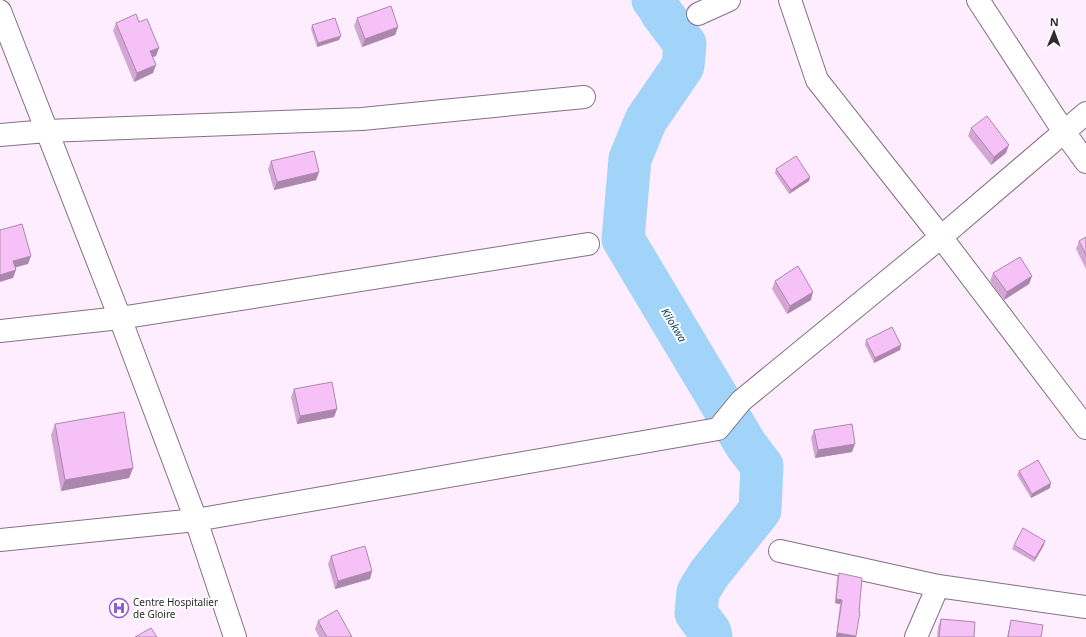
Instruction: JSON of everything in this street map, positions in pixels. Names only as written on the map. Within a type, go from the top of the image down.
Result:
[{"type":"street","points":[[698,14],[729,0]]},
{"type":"street","points":[[790,0],[817,80],[941,238],[1086,428]]},
{"type":"street","points":[[978,0],[1064,132],[1086,162]]},
{"type":"street","points":[[0,11],[120,318],[196,520],[235,637]]},
{"type":"street","points":[[0,135],[47,131],[362,119],[584,97]]},
{"type":"street","points":[[0,540],[196,520],[718,429],[741,401],[941,238],[1086,113]]},
{"type":"street","points":[[0,331],[120,318],[588,244]]},
{"type":"street","points":[[780,551],[938,586],[1086,607]]},
{"type":"street","points":[[916,637],[938,586]]},
{"type":"building","points":[[391,6],[398,27],[365,39],[357,18]]},
{"type":"building","points":[[136,14],[139,22],[147,19],[159,48],[150,51],[156,65],[137,73],[116,23]]},
{"type":"building","points":[[335,18],[341,36],[318,43],[312,25]]},
{"type":"building","points":[[987,116],[1009,145],[994,157],[971,128]]},
{"type":"building","points":[[314,151],[319,172],[277,182],[271,161]]},
{"type":"building","points":[[796,156],[810,177],[791,190],[776,169]]},
{"type":"building","points":[[22,224],[31,256],[13,261],[16,270],[0,275],[0,230]]},
{"type":"building","points":[[1086,237],[1086,255],[1079,241]]},
{"type":"building","points":[[1020,257],[1032,276],[1007,292],[993,273]]},
{"type":"building","points":[[798,266],[813,292],[790,306],[775,281]]},
{"type":"building","points":[[892,327],[901,345],[875,358],[866,340]]},
{"type":"building","points":[[332,382],[337,409],[300,416],[294,389]]},
{"type":"building","points":[[124,412],[133,468],[65,480],[55,424]]},
{"type":"building","points":[[852,424],[855,444],[818,450],[814,430]]},
{"type":"building","points":[[1038,460],[1051,483],[1032,494],[1019,471]]},
{"type":"building","points":[[1023,528],[1045,541],[1035,558],[1014,545]]},
{"type":"building","points":[[365,546],[372,571],[338,581],[331,556]]},
{"type":"building","points":[[839,573],[862,578],[860,612],[856,636],[837,633],[842,600],[836,599]]},
{"type":"building","points":[[337,610],[352,637],[327,637],[318,621]]},
{"type":"building","points":[[941,619],[975,622],[974,637],[939,637]]},
{"type":"building","points":[[1011,620],[1043,625],[1041,637],[1008,637]]},
{"type":"building","points":[[151,628],[157,637],[135,637]]},
{"type":"waterway","name":"Kilokwa","points":[[653,0],[685,44],[683,66],[646,120],[630,159],[623,239],[746,445],[762,466],[760,510],[709,574],[698,592],[696,613],[710,632],[711,637]]},
{"type":"place","name":"Centre Hospitalier de Gloire","points":[[119,608]]}]
